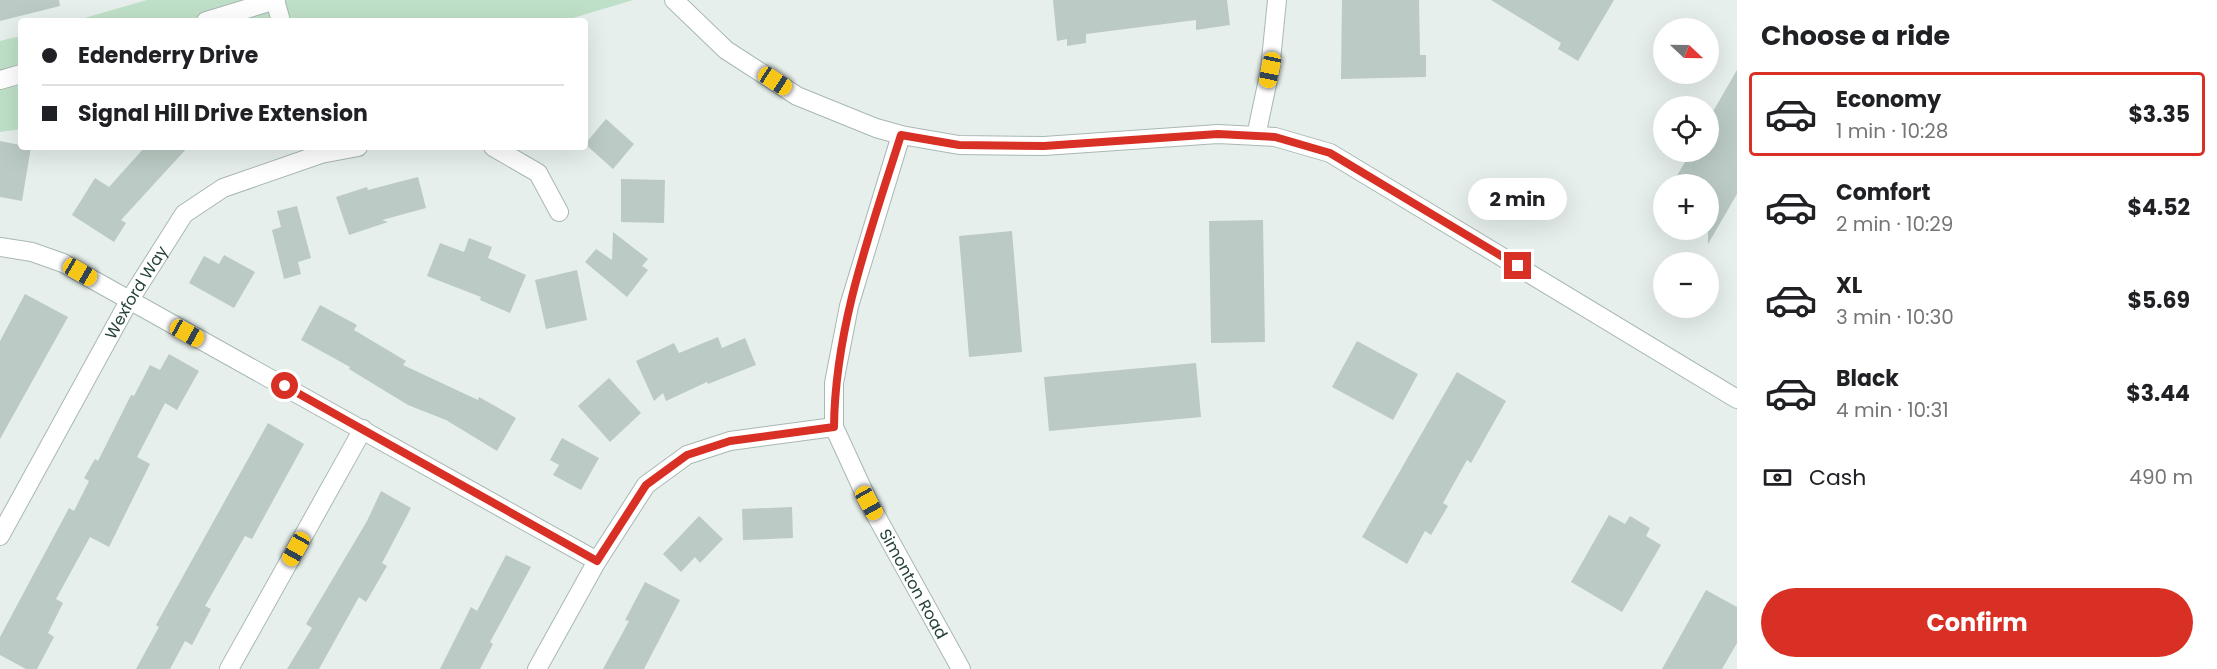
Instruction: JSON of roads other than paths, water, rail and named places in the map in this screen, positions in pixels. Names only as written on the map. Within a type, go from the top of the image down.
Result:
[{"type":"street","points":[[216,18],[276,0],[281,18]]},
{"type":"street","points":[[675,0],[726,50],[797,96],[876,128],[901,135],[959,145],[1044,146],[1218,134],[1275,137],[1340,158],[1737,399]]},
{"type":"street","points":[[1256,136],[1270,70],[1277,0]]},
{"type":"street","points":[[0,80],[18,75]]},
{"type":"street","name":"Simonton Road","points":[[901,135],[849,306],[834,383],[834,427],[869,503],[961,669]]},
{"type":"street","points":[[498,150],[538,174],[559,212]]},
{"type":"street","name":"Wexford Way","points":[[0,536],[129,301],[184,214],[223,188],[320,151]]},
{"type":"street","points":[[0,247],[32,252],[63,263],[597,561]]},
{"type":"street","points":[[537,669],[597,561],[646,485],[687,455],[730,441],[834,427]]},
{"type":"street","points":[[229,669],[363,429]]}]
